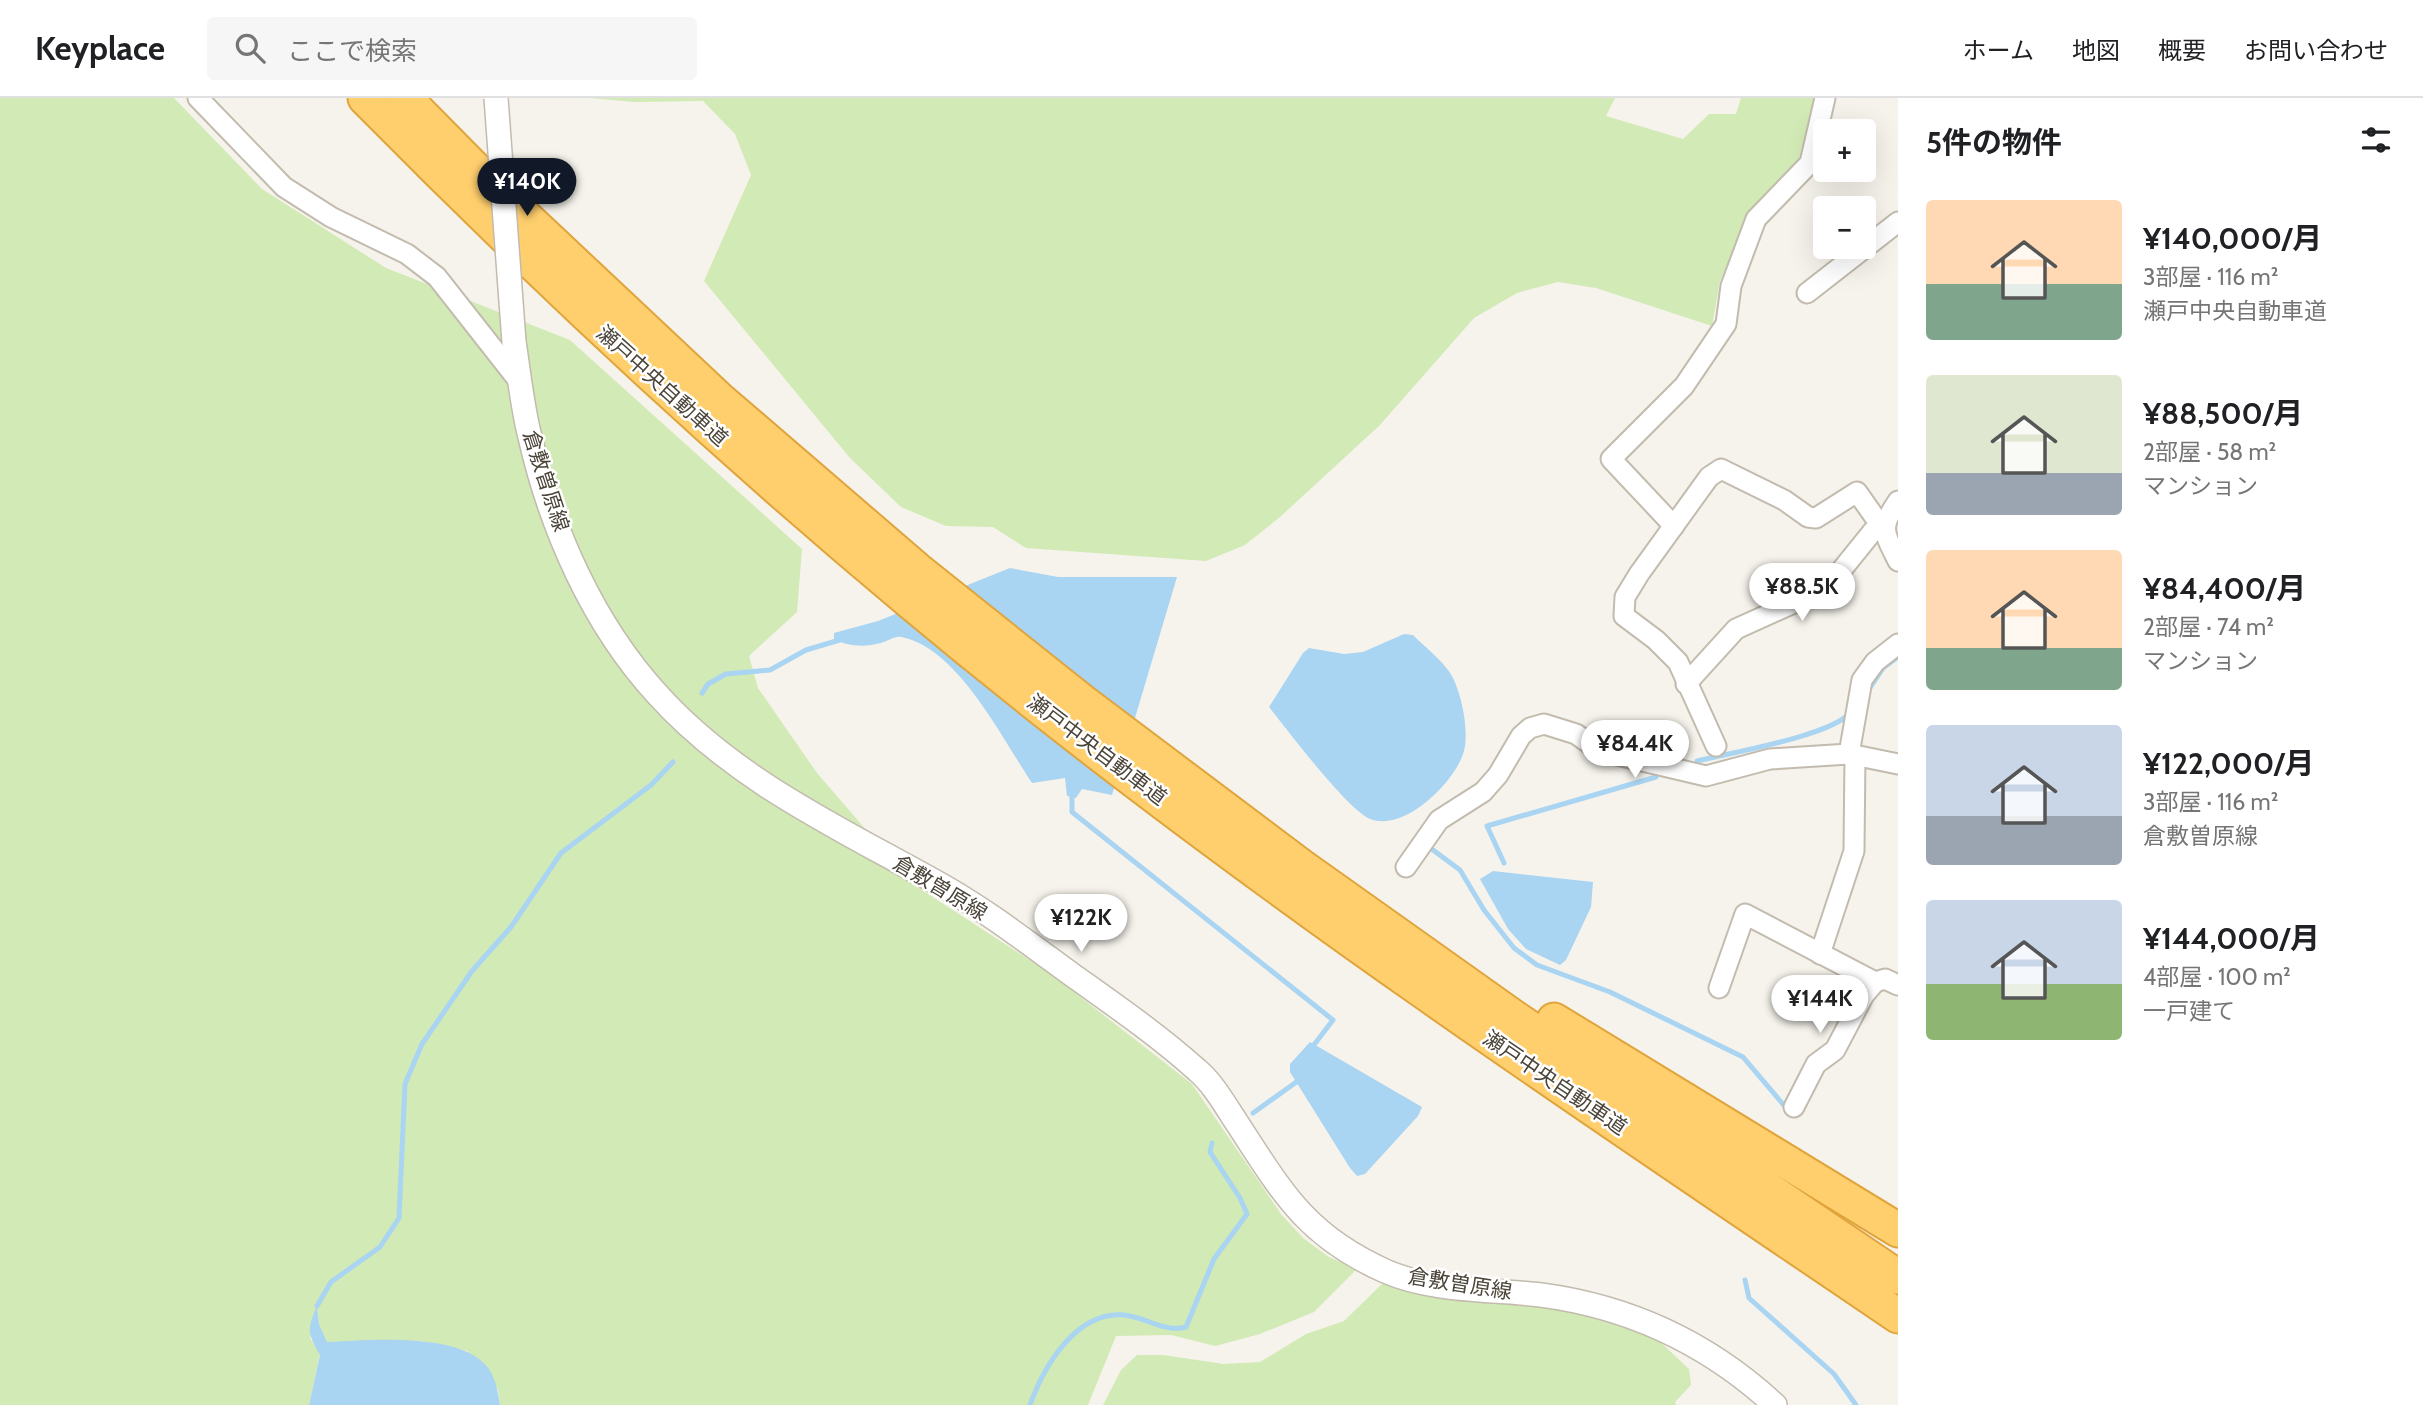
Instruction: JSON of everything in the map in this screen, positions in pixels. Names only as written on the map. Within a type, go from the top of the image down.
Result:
[{"type":"highway","name":"瀬戸中央自動車道","points":[[365,98],[493,228],[648,375],[888,584],[1063,726],[1301,866],[1527,1026],[1898,1278]]},
{"type":"highway","name":"瀬戸中央自動車道","points":[[405,98],[487,181],[719,399],[1180,794],[1282,891],[1493,1041],[1898,1316]]},
{"type":"highway","points":[[1301,866],[1898,1230]]},
{"type":"street","points":[[198,98],[284,187],[331,217],[407,254],[437,277],[521,384]]},
{"type":"street","name":"倉敷曽原線","points":[[496,98],[514,342],[529,435],[545,491],[594,606],[655,692],[708,744],[759,782],[826,823],[952,892],[1021,938],[1200,1072],[1290,1204],[1317,1231],[1345,1250],[1389,1273],[1440,1286],[1598,1305],[1656,1325],[1700,1347],[1751,1383],[1775,1405]]},
{"type":"street","points":[[1674,526],[1611,460],[1684,386],[1726,324],[1731,285],[1756,219],[1810,163],[1825,98]]},
{"type":"street","points":[[1807,293],[1898,222]]},
{"type":"street","points":[[1716,746],[1678,662],[1624,617],[1625,597],[1709,477],[1721,469],[1784,500],[1808,517],[1825,514],[1857,492],[1883,525],[1898,561]]},
{"type":"street","points":[[1686,684],[1736,629],[1827,588],[1852,554],[1873,531],[1883,525],[1898,501]]},
{"type":"street","points":[[1820,954],[1854,851],[1852,755],[1862,683],[1875,662],[1898,644]]},
{"type":"street","points":[[1406,867],[1439,820],[1483,792],[1498,775],[1521,736],[1530,728],[1544,724],[1576,734],[1600,751],[1706,776],[1770,759],[1852,755],[1898,764]]},
{"type":"street","points":[[1719,988],[1745,914],[1875,982]]},
{"type":"street","points":[[1794,1107],[1816,1064],[1835,1050],[1864,995],[1875,982],[1885,979],[1898,985]]},
{"type":"green space","points":[[0,98],[174,98],[262,189],[386,268],[570,340],[802,549],[797,612],[749,656],[758,688],[817,773],[913,884],[1051,974],[1192,1084],[1281,1214],[1303,1238],[1329,1257],[1357,1269],[1314,1312],[1260,1334],[1215,1346],[1171,1335],[1116,1336],[1088,1405],[500,1405],[498,1389],[467,1351],[421,1341],[327,1342],[319,1324],[317,1308],[310,1338],[320,1354],[309,1405],[0,1405]]},
{"type":"green space","points":[[589,98],[1615,98],[1606,116],[1683,139],[1709,114],[1736,114],[1741,98],[1818,98],[1803,155],[1752,209],[1720,281],[1712,326],[1596,288],[1558,282],[1517,293],[1474,318],[1380,425],[1280,517],[1245,545],[1206,561],[1026,548],[993,527],[946,526],[901,507],[850,458],[704,281],[751,175],[735,134],[703,101],[635,102]]},
{"type":"green space","points":[[1383,1283],[1472,1298],[1558,1304],[1655,1337],[1689,1369],[1691,1385],[1675,1402],[1676,1405],[1103,1405],[1121,1370],[1137,1355],[1163,1355],[1224,1364],[1260,1362],[1306,1334],[1344,1321]]},
{"type":"water","points":[[1010,568],[1058,577],[1177,577],[1112,795],[1082,789],[1076,798],[1067,796],[1065,778],[1032,783],[976,697],[941,658],[921,644],[901,637],[863,646],[845,644],[834,639],[834,633],[878,621]]},
{"type":"water","points":[[1404,634],[1413,635],[1450,672],[1464,714],[1465,743],[1459,763],[1439,790],[1412,812],[1397,819],[1382,821],[1368,818],[1345,799],[1269,707],[1303,653],[1309,648],[1344,654],[1363,652]]},
{"type":"water","points":[[1493,871],[1593,882],[1591,907],[1566,960],[1560,965],[1526,949],[1508,929],[1480,879]]},
{"type":"water","points":[[1310,1042],[1422,1107],[1418,1116],[1365,1174],[1357,1176],[1350,1168],[1290,1072],[1290,1064]]},
{"type":"water","points":[[317,1306],[319,1324],[327,1342],[389,1340],[437,1343],[458,1348],[476,1357],[491,1373],[500,1405],[309,1405],[320,1355],[310,1331]]},
{"type":"waterway","points":[[702,693],[708,684],[726,674],[770,670],[806,650],[843,639]]},
{"type":"waterway","points":[[1867,692],[1883,668],[1898,657]]},
{"type":"waterway","points":[[1697,761],[1801,736],[1822,729],[1850,713]]},
{"type":"waterway","points":[[317,1306],[331,1282],[380,1247],[399,1218],[405,1084],[422,1044],[472,971],[511,927],[561,853],[651,785],[673,762]]},
{"type":"waterway","points":[[1504,863],[1487,826],[1656,777]]},
{"type":"waterway","points":[[1072,792],[1072,812],[1333,1020],[1310,1050]]},
{"type":"waterway","points":[[1433,850],[1460,870],[1484,910],[1514,948],[1537,965],[1610,992],[1743,1057],[1787,1109]]},
{"type":"waterway","points":[[1253,1113],[1302,1078]]},
{"type":"waterway","points":[[1030,1405],[1053,1358],[1077,1331],[1091,1322],[1107,1316],[1124,1315],[1170,1328],[1186,1327],[1214,1259],[1247,1214],[1240,1198],[1210,1152],[1212,1143]]},
{"type":"waterway","points":[[1745,1280],[1749,1298],[1834,1374],[1856,1405]]}]
